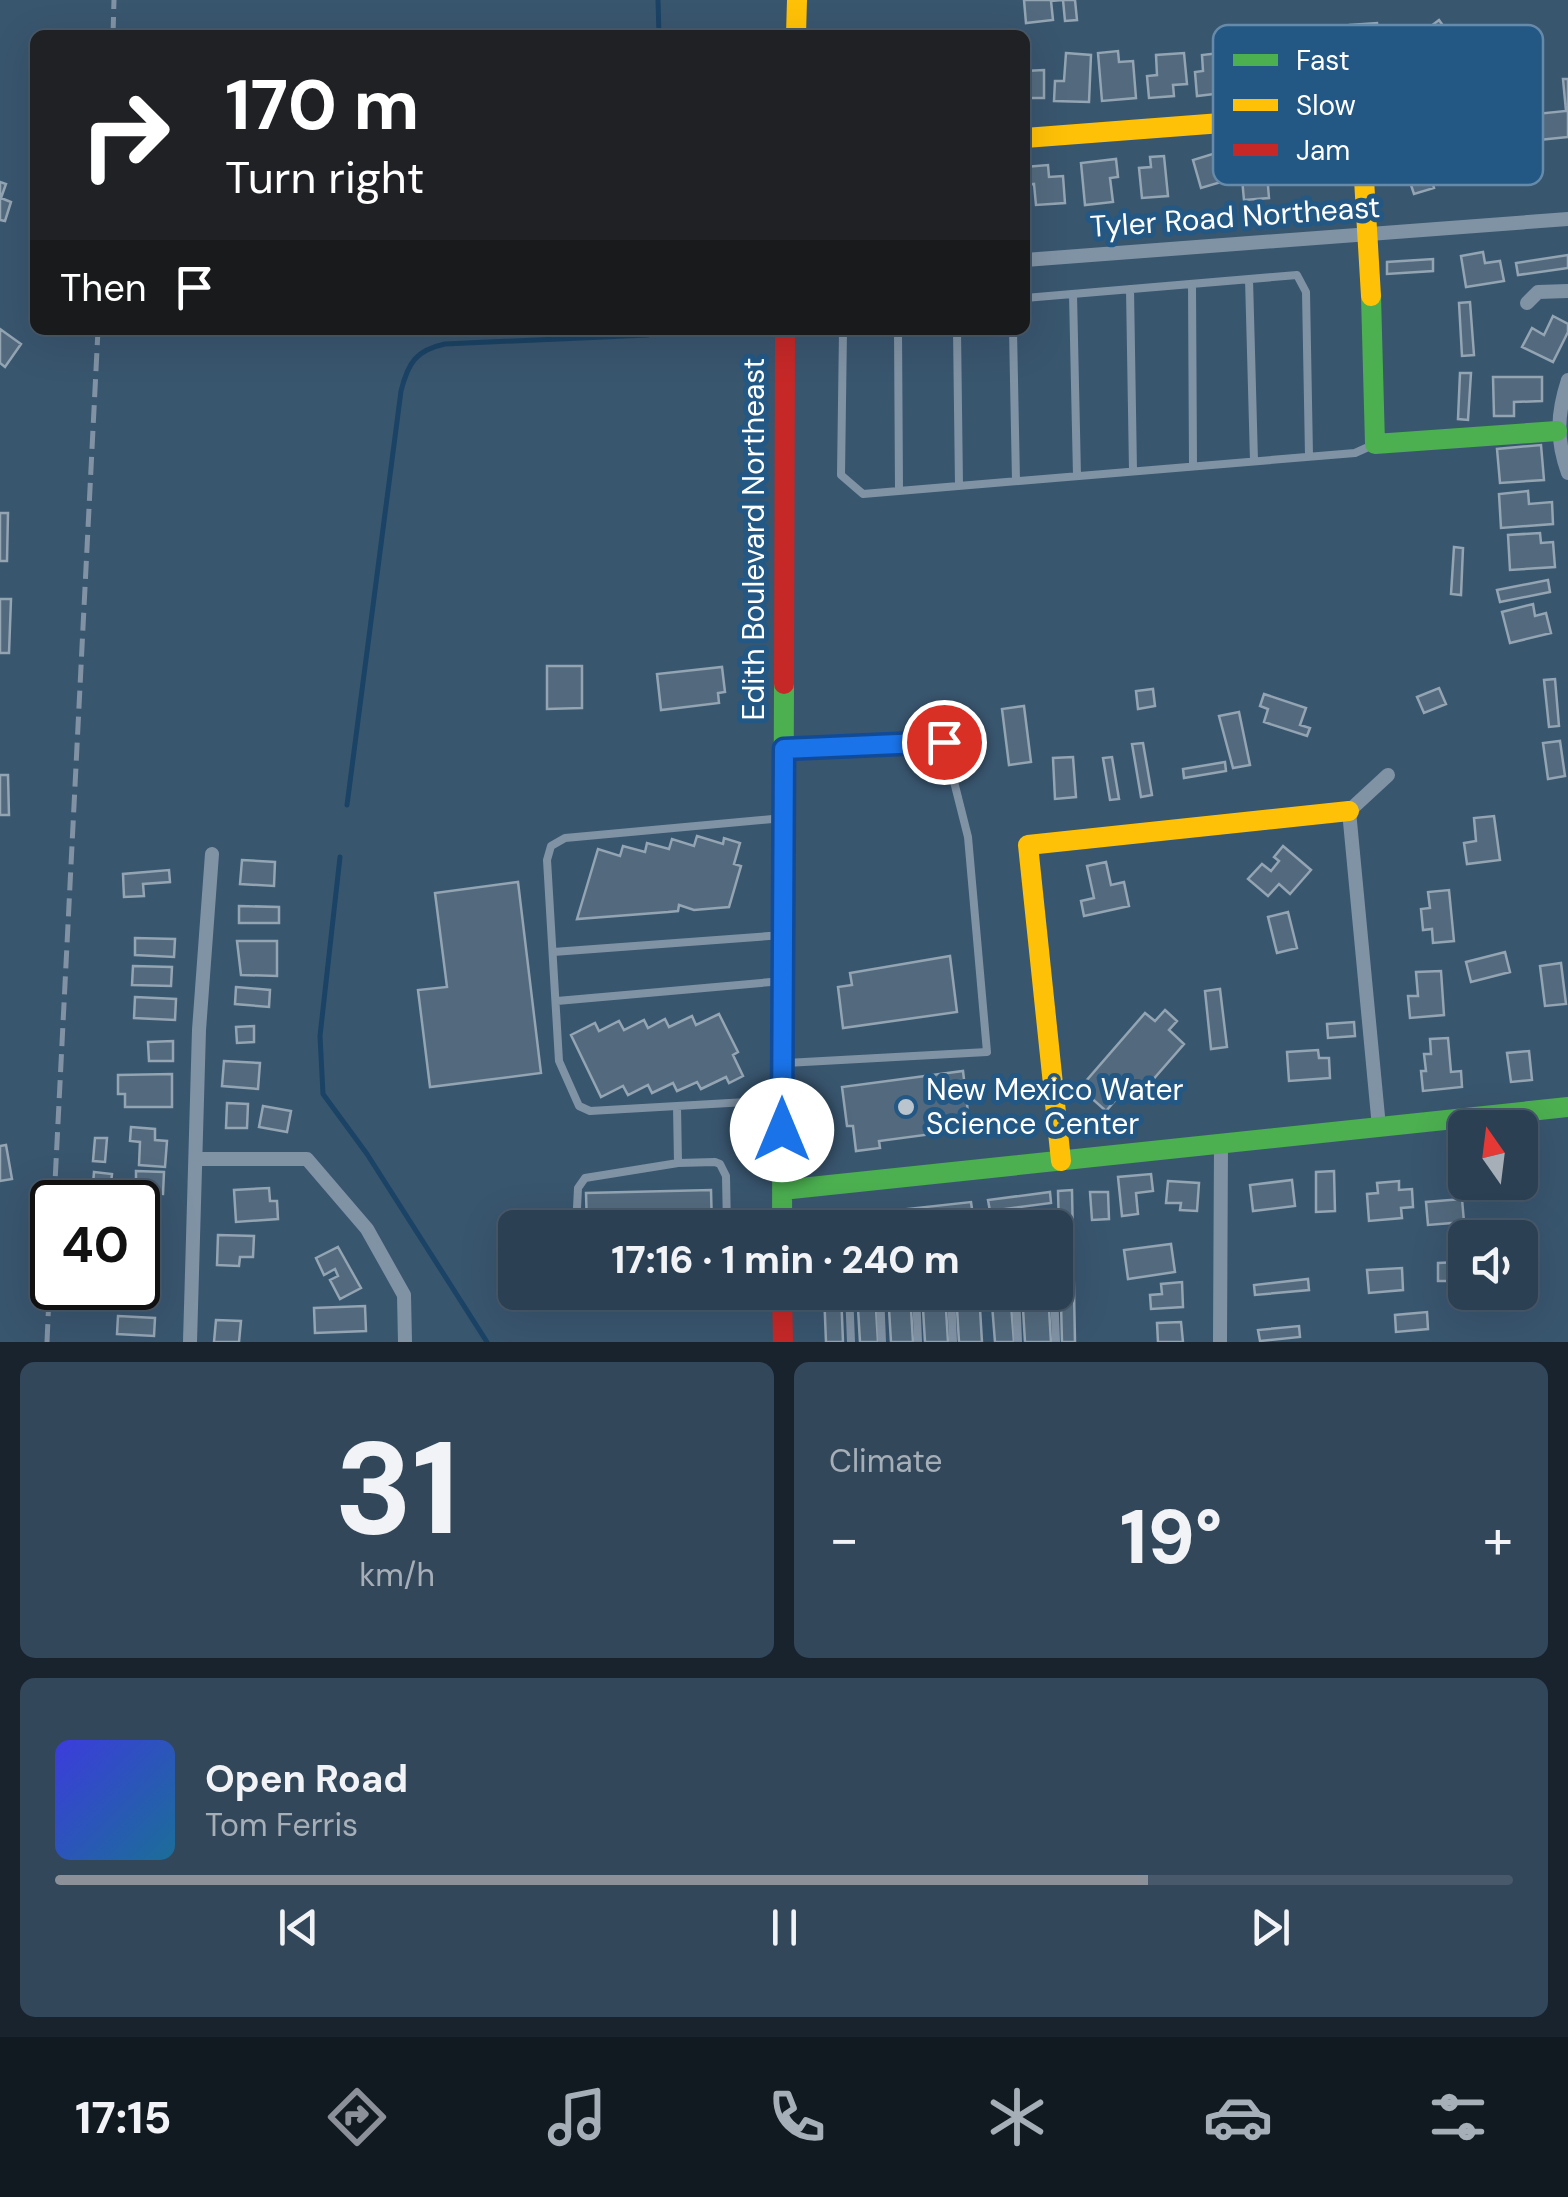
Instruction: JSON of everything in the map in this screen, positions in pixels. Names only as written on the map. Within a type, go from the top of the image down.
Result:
[{"type":"street","points":[[796,30],[797,0]]},
{"type":"street","points":[[1030,138],[1213,124]]},
{"type":"street","points":[[1365,185],[1375,444],[1558,432]]},
{"type":"street","name":"Tyler Road Northeast","points":[[1030,260],[1568,219]]},
{"type":"street","points":[[1528,303],[1538,292],[1568,291]]},
{"type":"street","name":"Edith Boulevard Northeast","points":[[782,1210],[785,335]]},
{"type":"street","points":[[1568,380],[1560,405],[1558,432],[1568,473]]},
{"type":"street","points":[[1061,1160],[1028,845],[1349,811],[1388,774]]},
{"type":"street","points":[[1349,811],[1379,1127]]},
{"type":"street","points":[[190,1342],[199,1030],[212,854]]},
{"type":"street","points":[[782,1190],[1568,1107]]},
{"type":"street","points":[[1220,1342],[1221,1144]]},
{"type":"street","points":[[197,1159],[307,1160],[367,1230],[404,1295],[405,1342]]},
{"type":"street","points":[[782,1310],[783,1342]]},
{"type":"lane","points":[[1030,298],[1296,275],[1306,292],[1309,456]]},
{"type":"lane","points":[[1249,279],[1254,461]]},
{"type":"lane","points":[[1192,284],[1193,466]]},
{"type":"lane","points":[[1130,289],[1133,471]]},
{"type":"lane","points":[[1072,294],[1077,476]]},
{"type":"lane","points":[[843,335],[841,474],[863,494],[1355,453],[1375,444]]},
{"type":"lane","points":[[898,335],[899,491]]},
{"type":"lane","points":[[957,335],[960,486]]},
{"type":"lane","points":[[1013,335],[1016,481]]},
{"type":"lane","points":[[782,1064],[987,1052],[968,837],[944,742],[784,749]]},
{"type":"lane","points":[[782,1100],[590,1112],[579,1106],[559,1061],[547,860],[552,846],[565,838],[783,818]]},
{"type":"lane","points":[[554,952],[783,936]]},
{"type":"lane","points":[[557,1001],[782,981]]},
{"type":"lane","points":[[677,1106],[678,1163]]},
{"type":"lane","points":[[577,1210],[578,1188],[585,1178],[678,1163],[720,1164],[726,1176],[727,1210]]},
{"type":"lane","points":[[850,1310],[851,1342]]},
{"type":"lane","points":[[881,1310],[882,1342]]},
{"type":"lane","points":[[917,1310],[918,1342]]},
{"type":"lane","points":[[951,1310],[953,1342]]},
{"type":"lane","points":[[1017,1310],[1018,1342]]},
{"type":"lane","points":[[1055,1310],[1056,1342]]},
{"type":"building","points":[[1024,0],[1062,0],[1051,1],[1053,20],[1026,23]]},
{"type":"building","points":[[1063,0],[1075,0],[1077,20],[1065,21]]},
{"type":"building","points":[[1118,51],[1119,62],[1133,61],[1136,98],[1102,101],[1098,53]]},
{"type":"building","points":[[1066,53],[1091,55],[1089,102],[1054,101],[1055,81],[1064,81]]},
{"type":"building","points":[[1184,53],[1187,84],[1173,85],[1174,96],[1149,98],[1147,76],[1157,75],[1156,55]]},
{"type":"building","points":[[1213,54],[1213,94],[1197,96],[1195,72],[1203,71],[1202,55]]},
{"type":"building","points":[[1044,70],[1044,98],[1030,98],[1030,71]]},
{"type":"building","points":[[1563,79],[1568,79],[1568,137],[1543,140],[1543,113],[1566,111]]},
{"type":"building","points":[[1213,154],[1213,184],[1201,188],[1193,160]]},
{"type":"building","points":[[1164,156],[1168,196],[1142,198],[1139,168],[1151,167],[1150,157]]},
{"type":"building","points":[[1116,159],[1118,177],[1110,178],[1113,202],[1085,205],[1081,163]]},
{"type":"building","points":[[1048,165],[1049,177],[1063,176],[1065,203],[1036,205],[1030,167]]},
{"type":"building","points":[[0,182],[6,184],[1,198],[11,202],[5,221],[0,220]]},
{"type":"building","points":[[1243,185],[1268,185],[1269,198],[1244,200]]},
{"type":"building","points":[[1411,185],[1433,185],[1434,188],[1414,194]]},
{"type":"building","points":[[1483,252],[1485,263],[1500,261],[1504,281],[1466,287],[1461,256]]},
{"type":"building","points":[[1568,255],[1568,268],[1518,275],[1516,263]]},
{"type":"building","points":[[1433,259],[1433,271],[1387,274],[1387,262]]},
{"type":"building","points":[[1470,302],[1474,355],[1462,356],[1459,303]]},
{"type":"building","points":[[1553,316],[1568,324],[1568,332],[1553,362],[1522,347],[1532,328],[1544,335]]},
{"type":"building","points":[[0,329],[21,344],[5,367],[0,363]]},
{"type":"building","points":[[1460,373],[1471,373],[1468,420],[1458,419]]},
{"type":"building","points":[[1493,377],[1542,377],[1542,401],[1514,402],[1514,416],[1494,416]]},
{"type":"building","points":[[1541,445],[1544,480],[1500,483],[1497,449]]},
{"type":"building","points":[[1528,491],[1529,504],[1552,502],[1553,524],[1501,528],[1499,494]]},
{"type":"building","points":[[0,513],[8,513],[7,561],[0,561]]},
{"type":"building","points":[[1540,533],[1541,543],[1553,542],[1555,567],[1510,570],[1508,535]]},
{"type":"building","points":[[1454,547],[1463,548],[1461,595],[1451,594]]},
{"type":"building","points":[[1548,580],[1550,592],[1500,602],[1497,590]]},
{"type":"building","points":[[0,599],[11,599],[9,653],[0,653]]},
{"type":"building","points":[[1533,604],[1535,616],[1546,613],[1551,633],[1510,643],[1502,612]]},
{"type":"building","points":[[547,666],[582,666],[582,708],[547,709]]},
{"type":"building","points":[[722,667],[725,692],[718,693],[719,703],[661,710],[657,674]]},
{"type":"building","points":[[1555,679],[1559,726],[1549,727],[1544,680]]},
{"type":"building","points":[[1439,688],[1446,704],[1424,713],[1417,697]]},
{"type":"building","points":[[1153,689],[1155,706],[1138,709],[1136,691]]},
{"type":"building","points":[[1264,694],[1306,708],[1300,725],[1310,728],[1307,736],[1264,722],[1268,709],[1260,706]]},
{"type":"building","points":[[1024,706],[1031,762],[1009,765],[1002,709]]},
{"type":"building","points":[[1239,712],[1250,765],[1233,768],[1219,716]]},
{"type":"building","points":[[1560,741],[1565,776],[1548,779],[1543,743]]},
{"type":"building","points":[[1143,743],[1152,795],[1141,797],[1132,744]]},
{"type":"building","points":[[1073,757],[1076,797],[1055,799],[1053,758]]},
{"type":"building","points":[[1112,757],[1119,799],[1110,800],[1103,758]]},
{"type":"building","points":[[1225,762],[1226,771],[1184,778],[1183,769]]},
{"type":"building","points":[[0,775],[8,775],[9,815],[0,815]]},
{"type":"building","points":[[1494,816],[1500,860],[1467,864],[1464,843],[1476,841],[1474,818]]},
{"type":"building","points":[[697,836],[723,844],[724,838],[740,843],[734,864],[741,866],[729,907],[694,910],[679,905],[678,911],[577,919],[598,849],[620,856],[623,846],[645,852],[647,843],[669,849],[672,839],[694,846]]},
{"type":"building","points":[[1283,846],[1311,870],[1290,894],[1279,884],[1268,896],[1248,879],[1262,864],[1271,871],[1279,861],[1274,857]]},
{"type":"building","points":[[242,860],[275,862],[274,886],[240,884]]},
{"type":"building","points":[[1106,862],[1111,885],[1124,882],[1129,906],[1084,916],[1081,901],[1094,898],[1087,866]]},
{"type":"building","points":[[169,870],[170,882],[143,884],[144,896],[124,897],[123,874]]},
{"type":"building","points":[[518,882],[541,1073],[430,1087],[418,990],[447,987],[435,893]]},
{"type":"building","points":[[1449,890],[1454,941],[1433,943],[1432,929],[1423,930],[1421,909],[1430,908],[1428,892]]},
{"type":"building","points":[[239,906],[279,907],[279,923],[239,923]]},
{"type":"building","points":[[1288,912],[1297,948],[1277,953],[1268,917]]},
{"type":"building","points":[[135,938],[175,939],[174,957],[135,955]]},
{"type":"building","points":[[237,941],[277,941],[277,976],[241,975]]},
{"type":"building","points":[[1505,952],[1510,972],[1471,982],[1466,962]]},
{"type":"building","points":[[950,956],[957,1012],[843,1028],[838,987],[852,985],[850,973]]},
{"type":"building","points":[[1561,963],[1566,1004],[1545,1006],[1540,966]]},
{"type":"building","points":[[133,966],[172,967],[171,986],[132,985]]},
{"type":"building","points":[[1441,971],[1444,1015],[1410,1018],[1408,996],[1418,996],[1416,972]]},
{"type":"building","points":[[236,987],[270,990],[269,1007],[235,1004]]},
{"type":"building","points":[[1220,989],[1227,1047],[1211,1049],[1205,991]]},
{"type":"building","points":[[135,997],[176,999],[175,1020],[134,1018]]},
{"type":"building","points":[[1165,1010],[1177,1021],[1169,1030],[1184,1044],[1137,1098],[1126,1088],[1106,1111],[1080,1088],[1145,1013],[1155,1021]]},
{"type":"building","points":[[719,1014],[738,1052],[733,1055],[743,1076],[729,1083],[726,1077],[701,1089],[697,1082],[677,1091],[673,1083],[652,1093],[648,1085],[628,1095],[623,1086],[601,1097],[571,1035],[595,1023],[599,1031],[619,1021],[624,1030],[644,1020],[648,1028],[665,1019],[669,1027],[692,1016],[696,1025]]},
{"type":"building","points":[[1354,1022],[1355,1036],[1328,1038],[1327,1024]]},
{"type":"building","points":[[254,1026],[254,1042],[237,1043],[236,1027]]},
{"type":"building","points":[[1448,1038],[1451,1072],[1461,1071],[1462,1087],[1423,1091],[1421,1071],[1426,1071],[1424,1054],[1431,1054],[1430,1039]]},
{"type":"building","points":[[173,1041],[173,1061],[149,1061],[148,1042]]},
{"type":"building","points":[[1318,1050],[1319,1058],[1329,1058],[1330,1078],[1289,1081],[1287,1052]]},
{"type":"building","points":[[1529,1051],[1532,1080],[1511,1082],[1507,1053]]},
{"type":"building","points":[[224,1061],[260,1063],[258,1089],[222,1086]]},
{"type":"building","name":"New Mexico Water Science Center","points":[[963,1071],[970,1129],[879,1141],[880,1148],[856,1151],[853,1126],[847,1126],[842,1087]]},
{"type":"building","points":[[172,1074],[172,1107],[125,1107],[125,1094],[118,1094],[118,1075]]},
{"type":"building","points":[[227,1103],[248,1104],[247,1128],[226,1128]]},
{"type":"building","points":[[263,1106],[291,1111],[287,1132],[259,1127]]},
{"type":"building","points":[[131,1127],[155,1129],[155,1140],[167,1141],[165,1167],[139,1165],[140,1142],[130,1141]]},
{"type":"building","points":[[95,1138],[107,1138],[105,1162],[93,1161]]},
{"type":"building","points":[[6,1145],[12,1179],[0,1181],[0,1146]]},
{"type":"building","points":[[136,1171],[164,1172],[163,1194],[160,1180],[136,1180]]},
{"type":"building","points":[[1334,1171],[1335,1211],[1316,1212],[1316,1172]]},
{"type":"building","points":[[94,1172],[112,1174],[111,1180],[93,1180]]},
{"type":"building","points":[[1151,1174],[1153,1191],[1136,1193],[1138,1214],[1122,1216],[1118,1177]]},
{"type":"building","points":[[1292,1180],[1295,1206],[1253,1211],[1250,1185]]},
{"type":"building","points":[[1168,1181],[1199,1183],[1197,1211],[1180,1210],[1181,1203],[1166,1203]]},
{"type":"building","points":[[1399,1181],[1399,1190],[1412,1189],[1413,1207],[1401,1208],[1402,1218],[1369,1221],[1367,1194],[1378,1193],[1377,1183]]},
{"type":"building","points":[[269,1188],[270,1201],[277,1201],[278,1219],[236,1222],[234,1190]]},
{"type":"building","points":[[711,1190],[712,1210],[586,1210],[586,1193]]},
{"type":"building","points":[[1072,1190],[1072,1210],[1059,1210],[1058,1191]]},
{"type":"building","points":[[1050,1192],[1051,1203],[990,1210],[988,1200]]},
{"type":"building","points":[[1090,1192],[1108,1192],[1109,1219],[1092,1220]]},
{"type":"building","points":[[1462,1200],[1464,1220],[1428,1225],[1426,1202]]},
{"type":"building","points":[[971,1202],[972,1210],[898,1210]]},
{"type":"building","points":[[218,1235],[254,1236],[253,1257],[240,1257],[239,1266],[217,1265]]},
{"type":"building","points":[[1073,1241],[1075,1342],[1062,1342],[1061,1310],[1073,1310]]},
{"type":"building","points":[[1171,1244],[1175,1272],[1128,1279],[1124,1250]]},
{"type":"building","points":[[338,1247],[361,1288],[340,1299],[330,1280],[338,1276],[335,1269],[324,1275],[316,1258]]},
{"type":"building","points":[[1438,1263],[1448,1263],[1448,1281],[1438,1281]]},
{"type":"building","points":[[1402,1268],[1403,1290],[1369,1293],[1367,1270]]},
{"type":"building","points":[[1308,1279],[1309,1290],[1255,1295],[1254,1285]]},
{"type":"building","points":[[1182,1282],[1183,1307],[1151,1309],[1150,1295],[1162,1294],[1161,1284]]},
{"type":"building","points":[[365,1306],[366,1331],[315,1333],[314,1308]]},
{"type":"building","points":[[825,1310],[842,1310],[843,1342],[826,1342]]},
{"type":"building","points":[[858,1310],[876,1310],[878,1342],[860,1342]]},
{"type":"building","points":[[889,1310],[911,1310],[913,1342],[891,1342]]},
{"type":"building","points":[[923,1310],[946,1310],[948,1342],[925,1342]]},
{"type":"building","points":[[957,1310],[980,1310],[982,1342],[959,1342]]},
{"type":"building","points":[[992,1310],[1011,1310],[1014,1342],[995,1342]]},
{"type":"building","points":[[1023,1310],[1049,1310],[1051,1342],[1025,1342]]},
{"type":"building","points":[[1427,1312],[1428,1329],[1396,1332],[1395,1315]]},
{"type":"building","points":[[118,1316],[155,1318],[154,1336],[117,1334]]},
{"type":"building","points":[[216,1320],[241,1321],[239,1342],[214,1342]]},
{"type":"building","points":[[1181,1322],[1183,1342],[1158,1342],[1157,1323]]},
{"type":"building","points":[[1299,1326],[1300,1337],[1260,1341],[1258,1330]]},
{"type":"waterway","points":[[658,0],[659,30]]},
{"type":"waterway","points":[[347,805],[401,391],[410,365],[420,354],[445,344],[648,335]]},
{"type":"waterway","points":[[340,857],[320,1036],[323,1094],[367,1154],[487,1342]]},
{"type":"railway","points":[[113,30],[114,0]]},
{"type":"railway","points":[[55,1180],[98,335]]},
{"type":"railway","points":[[47,1342],[48,1310]]},
{"type":"traffic: fast","points":[[1371,296],[1375,444],[1557,431]]},
{"type":"traffic: fast","points":[[782,1210],[784,684]]},
{"type":"traffic: fast","points":[[782,1190],[1568,1107]]},
{"type":"traffic: slow","points":[[796,30],[797,0]]},
{"type":"traffic: slow","points":[[1030,138],[1213,124]]},
{"type":"traffic: slow","points":[[1364,185],[1371,296]]},
{"type":"traffic: slow","points":[[1061,1161],[1028,845],[1349,811]]},
{"type":"traffic: jam","points":[[784,684],[785,335]]},
{"type":"traffic: jam","points":[[782,1310],[783,1342]]},
{"type":"place","name":"New Mexico Water Science Center","points":[[906,1107]]},
{"type":"route","points":[[782,1130],[784,749],[944,742]]}]
